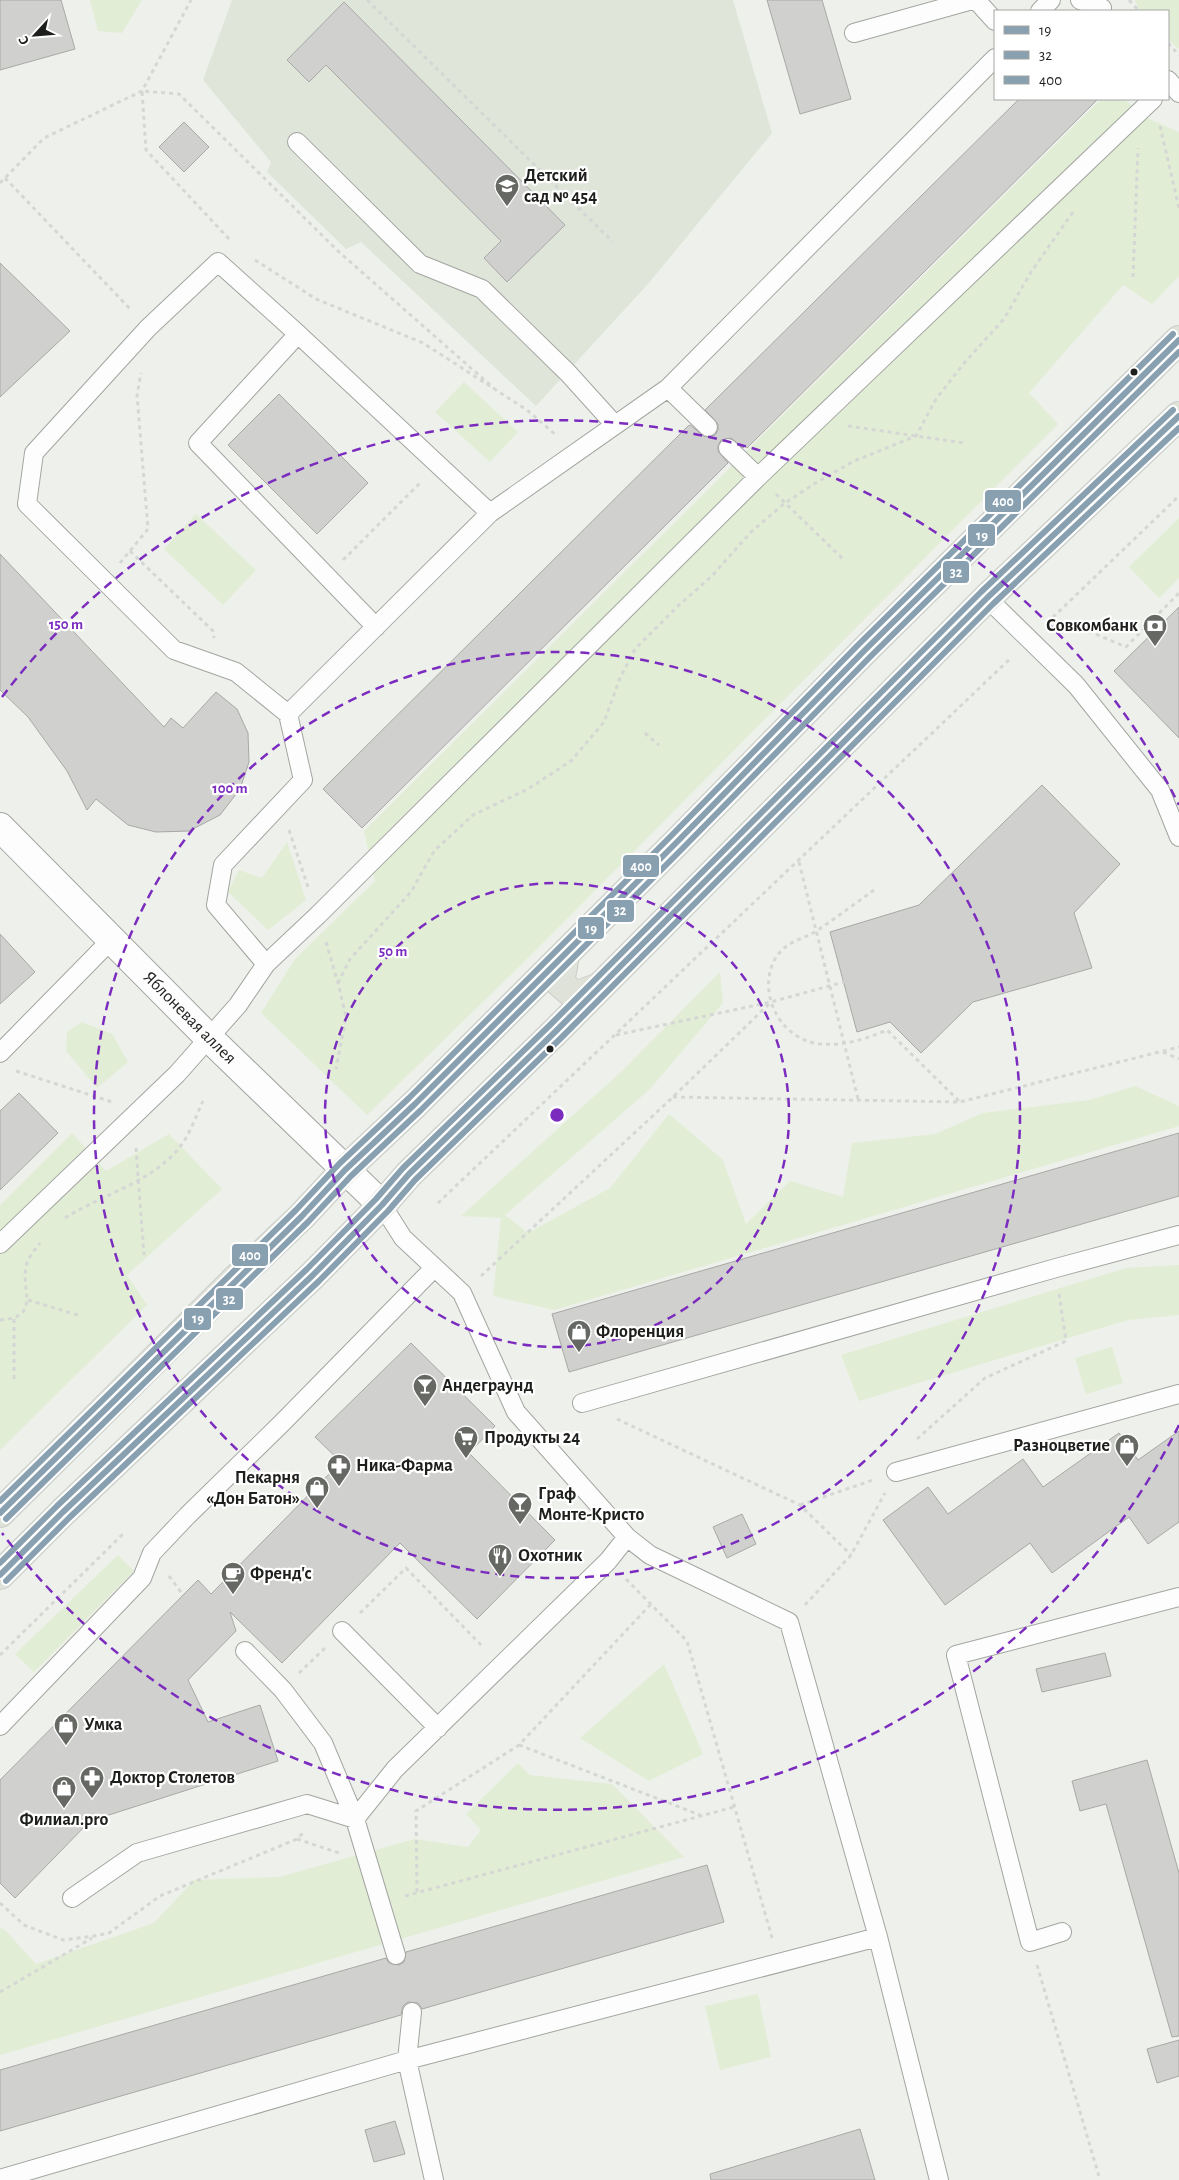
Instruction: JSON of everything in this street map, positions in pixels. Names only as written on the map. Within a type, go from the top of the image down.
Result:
[{"type":"main road","points":[[0,1513],[302,1216],[345,1170],[416,1104],[864,651],[1179,340]]},
{"type":"main road","points":[[0,1575],[63,1512],[306,1282],[382,1205],[409,1174],[556,1031],[987,598],[1179,416]]},
{"type":"main road","points":[[565,955],[560,983],[575,996],[597,988]]},
{"type":"main road","points":[[35,1479],[55,1465],[61,1464],[70,1467],[74,1471],[79,1482],[78,1492],[63,1512]]},
{"type":"street","name":"Яблоневая аллея","points":[[0,827],[208,1037],[382,1205]]},
{"type":"lane","points":[[854,33],[972,0]]},
{"type":"lane","points":[[976,0],[994,20]]},
{"type":"lane","points":[[1041,10],[1051,0]]},
{"type":"lane","points":[[1080,0],[1103,6]]},
{"type":"lane","points":[[288,714],[490,513],[668,388],[994,59]]},
{"type":"lane","points":[[0,1244],[177,1074],[238,1005],[266,964],[318,915],[815,421],[1152,100]]},
{"type":"lane","points":[[297,142],[420,264],[482,289],[568,373],[615,425]]},
{"type":"lane","points":[[266,964],[216,905],[223,865],[302,780],[288,714],[236,672],[174,650],[27,504],[34,452],[148,328],[218,262],[490,513]]},
{"type":"lane","points":[[298,334],[198,443],[376,627]]},
{"type":"lane","points":[[668,388],[708,427]]},
{"type":"lane","points":[[728,448],[758,477]]},
{"type":"lane","points":[[987,598],[1076,685],[1160,790],[1179,838]]},
{"type":"lane","points":[[0,1053],[112,939]]},
{"type":"lane","points":[[382,1205],[403,1238],[462,1293],[490,1351],[516,1412],[627,1537],[650,1555],[789,1622],[878,1937],[939,2180]]},
{"type":"lane","points":[[582,1403],[1056,1268],[1179,1235]]},
{"type":"lane","points":[[0,1726],[142,1578],[152,1553],[181,1522],[284,1422],[434,1268]]},
{"type":"lane","points":[[896,1472],[1179,1394]]},
{"type":"lane","points":[[355,1819],[395,1769],[608,1561],[627,1537]]},
{"type":"lane","points":[[1062,1932],[1030,1942],[956,1655],[1179,1597]]},
{"type":"lane","points":[[342,1631],[438,1728]]},
{"type":"lane","points":[[245,1652],[283,1690],[323,1743],[355,1819],[396,1956]]},
{"type":"lane","points":[[72,1898],[137,1853],[307,1804],[355,1819]]},
{"type":"lane","points":[[0,2179],[407,2060],[878,1937]]},
{"type":"lane","points":[[412,2012],[407,2060],[434,2180]]},
{"type":"path","points":[[191,0],[142,90],[146,150],[233,242]]},
{"type":"path","points":[[367,0],[612,242]]},
{"type":"path","points":[[1129,0],[1138,10]]},
{"type":"path","points":[[1169,44],[1179,55]]},
{"type":"path","points":[[0,183],[44,138],[142,90],[179,94],[339,252],[497,391]]},
{"type":"path","points":[[1153,100],[1179,208]]},
{"type":"path","points":[[1133,277],[1139,113]]},
{"type":"path","points":[[5,178],[148,328],[137,395],[148,529],[104,581]]},
{"type":"path","points":[[338,983],[350,959],[411,892],[434,851],[473,815],[528,789],[571,761],[604,722],[620,678],[635,648],[712,576],[751,532],[785,503],[854,461],[916,436],[936,399],[965,362],[1004,319],[1032,272],[1074,212]]},
{"type":"path","points":[[247,254],[316,299],[423,343],[527,410],[577,452]]},
{"type":"path","points":[[815,421],[964,443]]},
{"type":"path","points":[[327,576],[438,465]]},
{"type":"path","points":[[758,477],[844,560]]},
{"type":"path","points":[[438,1203],[799,861],[1179,496]]},
{"type":"path","points":[[130,551],[213,631],[219,666]]},
{"type":"path","points":[[1030,640],[1080,627],[1126,646],[1179,593]]},
{"type":"path","points":[[645,732],[659,746]]},
{"type":"path","points":[[799,861],[858,1099]]},
{"type":"path","points":[[874,890],[816,931],[792,941],[776,958],[768,981],[771,1002],[780,1022],[798,1036],[819,1044],[845,1044],[866,1039],[887,1030],[960,1102]]},
{"type":"path","points":[[615,1036],[771,1002],[844,982]]},
{"type":"path","points":[[462,1293],[673,1097],[771,1002]]},
{"type":"path","points":[[673,1097],[960,1102],[1179,1047]]},
{"type":"path","points":[[1163,1052],[1179,1059]]},
{"type":"path","points":[[9,1069],[136,1113],[138,1180],[144,1255]]},
{"type":"path","points":[[63,1220],[159,1167],[181,1146],[203,1102]]},
{"type":"path","points":[[0,1320],[14,1319],[24,1312],[28,1300],[27,1264],[43,1239]]},
{"type":"path","points":[[789,1622],[851,1556],[914,1442],[985,1378],[1066,1341],[1056,1268]]},
{"type":"path","points":[[28,1300],[81,1316]]},
{"type":"path","points":[[14,1319],[14,1381]]},
{"type":"path","points":[[582,1403],[800,1505],[851,1556]]},
{"type":"path","points":[[800,1505],[896,1472]]},
{"type":"path","points":[[0,1655],[124,1533]]},
{"type":"path","points":[[608,1561],[687,1640],[780,1963]]},
{"type":"path","points":[[283,1690],[406,1568],[502,1666]]},
{"type":"path","points":[[417,1892],[416,1811],[519,1745],[651,1604]]},
{"type":"path","points":[[519,1745],[701,1815]]},
{"type":"path","points":[[381,1903],[734,1806]]},
{"type":"path","points":[[0,1903],[24,1925],[62,1940],[109,1932],[160,1896],[297,1839],[326,1810]]},
{"type":"path","points":[[297,1839],[339,1852],[342,1860]]},
{"type":"path","points":[[0,1992],[94,1936]]},
{"type":"path","points":[[1030,1942],[1100,2180]]},
{"type":"shaded area","name":"Детский сад № 454","points":[[232,0],[733,0],[772,133],[648,284],[536,406],[361,242],[346,249],[267,172],[271,162],[203,80]]},
{"type":"green space","points":[[90,0],[142,0],[122,33],[98,31]]},
{"type":"green space","points":[[1135,0],[1179,0],[1179,49],[1169,40],[1169,10],[1139,10]]},
{"type":"green space","points":[[1100,100],[1125,100],[1147,118],[1179,132],[1179,276],[1152,304],[1123,285],[1029,393],[1058,424],[529,957],[367,1115],[261,1013],[295,959],[375,881],[364,831]]},
{"type":"green space","points":[[464,382],[518,432],[490,462],[435,412]]},
{"type":"green space","points":[[196,514],[256,570],[223,605],[164,549]]},
{"type":"green space","points":[[1179,518],[1179,578],[1159,598],[1129,567]]},
{"type":"green space","points":[[287,842],[306,900],[268,930],[228,892],[239,870],[262,878]]},
{"type":"green space","points":[[720,972],[723,1003],[649,1090],[505,1215],[528,1233],[610,1188],[669,1114],[723,1160],[746,1224],[790,1181],[843,1197],[852,1143],[935,1134],[983,1113],[1089,1100],[1135,1086],[1179,1106],[1179,1126],[554,1310],[493,1296],[501,1218],[461,1216],[620,1073]]},
{"type":"green space","points":[[82,1022],[112,1034],[128,1062],[97,1088],[66,1051],[67,1032]]},
{"type":"green space","points":[[72,1133],[106,1171],[169,1134],[222,1189],[127,1275],[147,1305],[0,1450],[0,1205]]},
{"type":"green space","points":[[1179,1265],[1179,1315],[1128,1320],[859,1401],[841,1355],[1126,1268]]},
{"type":"green space","points":[[1112,1347],[1123,1383],[1086,1394],[1075,1358]]},
{"type":"green space","points":[[118,1555],[134,1571],[34,1672],[15,1654]]},
{"type":"green space","points":[[664,1664],[703,1754],[649,1781],[580,1738]]},
{"type":"green space","points":[[518,1763],[530,1775],[612,1784],[684,1857],[0,2055],[0,1929],[3,1928],[36,1964],[154,1923],[194,1880],[279,1877],[415,1839],[468,1847],[481,1830],[466,1814]]},
{"type":"green space","points":[[758,1994],[771,2057],[720,2070],[705,2006]]},
{"type":"building","points":[[0,0],[61,0],[75,49],[0,70]]},
{"type":"building","points":[[767,0],[822,0],[851,99],[800,114]]},
{"type":"building","points":[[344,2],[565,225],[507,282],[484,258],[501,241],[326,65],[309,82],[287,60]]},
{"type":"building","points":[[1018,100],[1097,100],[747,448],[745,446],[743,448],[731,438],[721,440],[718,451],[728,463],[362,828],[323,789],[688,426],[690,425],[705,437],[715,435],[718,430],[718,424],[705,410]]},
{"type":"building","points":[[184,122],[209,147],[184,172],[159,147]]},
{"type":"building","points":[[0,263],[70,331],[0,397]]},
{"type":"building","points":[[279,394],[368,483],[317,534],[228,445]]},
{"type":"building","points":[[0,554],[164,727],[171,718],[183,728],[216,692],[237,709],[248,733],[249,762],[240,789],[220,815],[189,831],[156,832],[128,825],[96,799],[87,810],[67,771],[28,717],[0,690]]},
{"type":"building","points":[[1179,607],[1179,738],[1114,671]]},
{"type":"building","points":[[1042,785],[1120,864],[1074,913],[1092,968],[973,1002],[921,1053],[890,1022],[857,1032],[830,932],[919,905]]},
{"type":"building","points":[[0,934],[35,972],[0,1004]]},
{"type":"building","points":[[19,1093],[58,1133],[0,1190],[0,1111]]},
{"type":"building","points":[[1179,1133],[1179,1196],[569,1372],[552,1314]]},
{"type":"building","points":[[411,1343],[495,1426],[469,1453],[555,1540],[477,1619],[400,1543],[282,1663],[230,1612],[236,1631],[188,1680],[208,1722],[260,1705],[278,1761],[90,1821],[15,1898],[0,1883],[0,1780],[198,1580],[211,1594],[341,1462],[315,1437]]},
{"type":"building","points":[[1179,1431],[1179,1522],[1148,1544],[1129,1517],[1052,1573],[1030,1543],[945,1605],[883,1520],[928,1487],[948,1514],[1023,1459],[1043,1487],[1119,1433],[1138,1460]]},
{"type":"building","points":[[742,1514],[756,1544],[727,1558],[713,1527]]},
{"type":"building","points":[[1105,1653],[1111,1676],[1042,1692],[1036,1669]]},
{"type":"building","points":[[1147,1760],[1179,1873],[1179,2036],[1172,2037],[1106,1804],[1080,1811],[1072,1781]]},
{"type":"building","points":[[707,1865],[724,1922],[422,2009],[418,2003],[408,2002],[403,2006],[401,2015],[0,2131],[0,2070],[386,1958],[389,1963],[399,1965],[404,1962],[406,1952]]},
{"type":"building","points":[[1179,2040],[1179,2076],[1157,2083],[1147,2049]]},
{"type":"building","points":[[395,2121],[405,2154],[374,2162],[365,2130]]},
{"type":"building","points":[[860,2129],[875,2180],[711,2180],[710,2174]]},
{"type":"transit line","name":"400","points":[[0,1501],[296,1210],[339,1164],[409,1098],[670,837],[858,645],[1173,334]]},
{"type":"transit line","name":"19","points":[[0,1513],[302,1216],[345,1170],[415,1104],[676,843],[864,651],[1179,340]]},
{"type":"transit line","name":"32","points":[[6,1519],[308,1222],[351,1176],[421,1110],[682,849],[870,657],[1179,352]]},
{"type":"transit line","name":"400","points":[[0,1563],[57,1506],[307,1269],[376,1199],[403,1168],[550,1025],[981,592],[1173,410]]},
{"type":"transit line","name":"19","points":[[0,1575],[63,1512],[313,1275],[382,1205],[409,1174],[556,1031],[987,598],[1179,416]]},
{"type":"transit line","name":"32","points":[[6,1581],[69,1518],[319,1281],[388,1211],[415,1180],[562,1037],[993,604],[1179,428]]},
{"type":"place","name":"Детский сад № 454","points":[[507,207]]},
{"type":"place","name":"Совкомбанк","points":[[1155,647]]},
{"type":"place","name":"Флоренция","points":[[579,1353]]},
{"type":"place","name":"Андеграунд","points":[[425,1407]]},
{"type":"place","name":"Продукты 24","points":[[466,1459]]},
{"type":"place","name":"Разноцветие","points":[[1127,1467]]},
{"type":"place","name":"Ника-Фарма","points":[[339,1487]]},
{"type":"place","name":"Пекарня «Дон Батон»","points":[[317,1509]]},
{"type":"place","name":"Граф Монте-Кристо","points":[[520,1525]]},
{"type":"place","name":"Охотник","points":[[500,1577]]},
{"type":"place","name":"Френд'с","points":[[233,1595]]},
{"type":"place","name":"Умка","points":[[66,1746]]},
{"type":"place","name":"Доктор Столетов","points":[[92,1799]]},
{"type":"place","name":"Филиал.pro","points":[[64,1809]]}]
